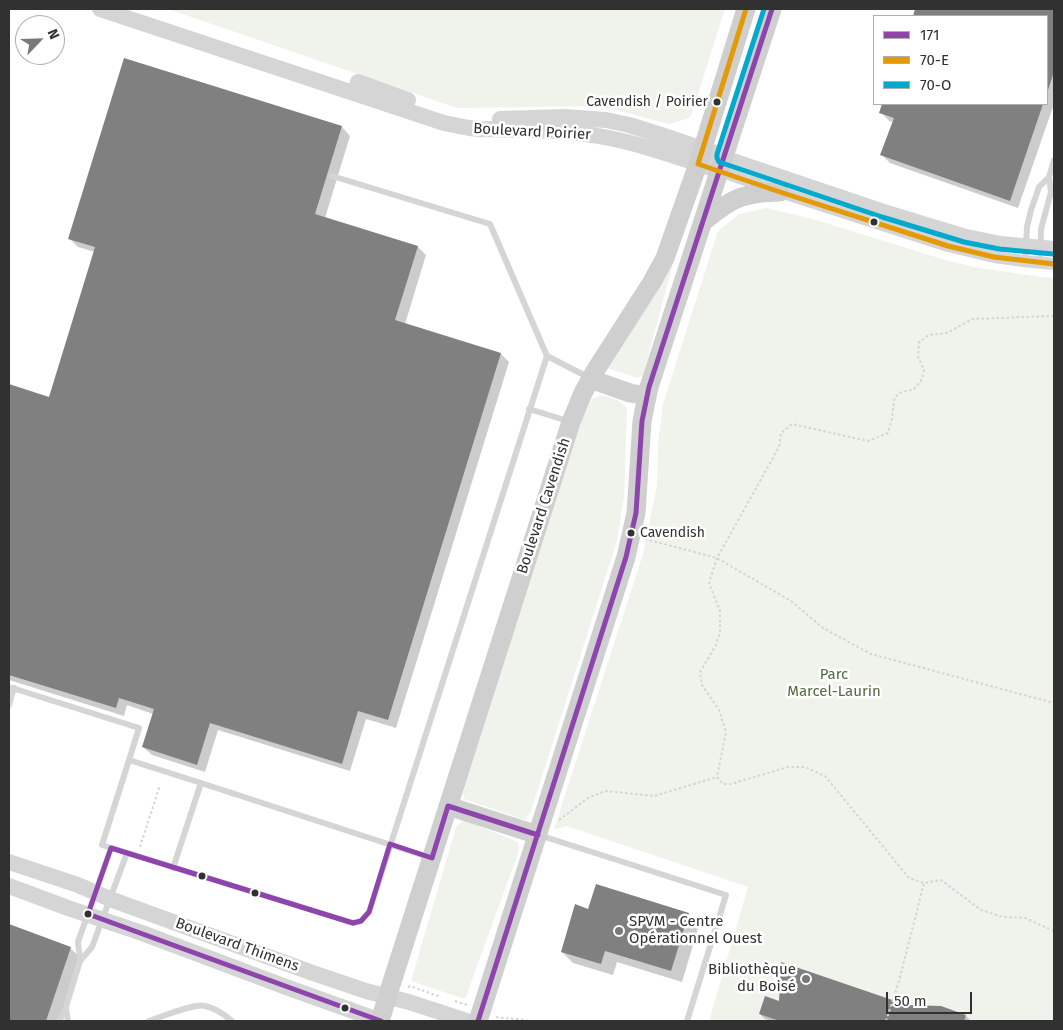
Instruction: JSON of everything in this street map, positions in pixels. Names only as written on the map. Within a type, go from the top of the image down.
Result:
[{"type":"main road","name":"Boulevard Cavendish","points":[[380,1021],[571,422],[590,379],[662,264],[700,156],[746,9]]},
{"type":"main road","points":[[478,1021],[630,542],[638,499],[640,442],[647,396],[772,9]]},
{"type":"main road","points":[[703,222],[738,197],[757,193],[780,192]]},
{"type":"main road","points":[[590,379],[630,393],[647,396]]},
{"type":"main road","points":[[448,806],[538,835]]},
{"type":"street","name":"Boulevard Poirier","points":[[100,9],[444,123],[474,129],[550,131],[592,135],[700,156],[987,240],[1026,246],[1054,247]]},
{"type":"street","name":"Boulevard Poirier","points":[[136,9],[385,91],[447,114],[485,118],[564,117],[606,120],[642,129],[700,156]]},
{"type":"street","name":"Boulevard Poirier","points":[[722,163],[780,192],[948,246],[994,257],[1054,264]]},
{"type":"street","name":"Boulevard Thimens","points":[[9,862],[78,885],[110,899],[310,972],[467,1021]]},
{"type":"street","name":"Boulevard Thimens","points":[[9,886],[380,1021]]},
{"type":"lane","points":[[1040,263],[1042,223],[1051,192],[1049,177],[1054,160]]},
{"type":"lane","points":[[332,176],[490,224],[547,356],[590,379]]},
{"type":"lane","points":[[1025,262],[1028,221],[1039,187],[1049,177]]},
{"type":"lane","points":[[9,705],[11,688],[139,728],[102,845],[353,924],[360,921],[369,912],[547,356]]},
{"type":"lane","points":[[529,408],[571,422]]},
{"type":"lane","points":[[129,760],[432,858]]},
{"type":"lane","points":[[173,868],[201,783]]},
{"type":"lane","points":[[538,835],[726,895],[686,1021]]},
{"type":"lane","points":[[80,961],[92,947],[95,893],[111,848]]},
{"type":"lane","points":[[59,1021],[66,1009],[80,961],[78,942],[95,916],[110,899],[127,853]]},
{"type":"lane","points":[[149,1021],[177,1010],[204,1005],[232,1021]]},
{"type":"lane","points":[[66,1009],[68,1021]]},
{"type":"path","points":[[717,777],[726,732],[719,710],[702,685],[700,672],[716,645],[720,632],[720,611],[709,583],[717,558],[779,447],[781,433],[792,424],[868,441],[888,434],[894,400],[900,393],[914,389],[921,381],[924,370],[918,357],[920,342],[929,335],[948,333],[972,319],[1054,316]]},
{"type":"path","points":[[642,538],[717,558],[791,601],[823,628],[871,654],[1054,703]]},
{"type":"path","points":[[717,777],[723,784],[731,784],[788,767],[805,767],[826,776],[909,878],[924,883],[941,880],[981,910],[1003,917],[1025,918],[1054,931]]},
{"type":"path","points":[[559,819],[588,798],[605,791],[654,796],[717,777]]},
{"type":"path","points":[[140,849],[160,784]]},
{"type":"path","points":[[886,1021],[899,981],[924,883]]},
{"type":"path","points":[[497,1017],[529,1021]]},
{"type":"green space","points":[[168,9],[725,9],[691,116],[669,124],[602,106],[457,108]]},
{"type":"green space","points":[[751,169],[996,245],[994,253],[749,177]]},
{"type":"green space","name":"Parc Marcel-Laurin","points":[[767,208],[816,220],[949,261],[974,267],[1054,278],[1054,1021],[709,1021],[748,887],[567,826],[554,829],[643,554],[657,485],[658,444],[663,404],[718,231],[739,214]]},
{"type":"green space","points":[[671,266],[643,375],[637,378],[607,368]]},
{"type":"green space","points":[[602,395],[617,400],[627,408],[624,498],[616,544],[531,811],[525,820],[464,799],[462,785],[575,434],[592,399]]},
{"type":"green space","points":[[464,820],[518,842],[519,851],[465,999],[411,981],[456,827]]},
{"type":"building","points":[[915,9],[1054,9],[1054,72],[1048,90],[1048,15],[913,15]]},
{"type":"building","points":[[124,58],[342,126],[315,214],[418,246],[395,320],[501,353],[388,720],[358,711],[342,764],[210,723],[197,765],[142,747],[154,709],[119,698],[116,708],[9,675],[9,384],[49,397],[95,247],[68,239]]},
{"type":"building","points":[[882,105],[1043,105],[1010,201],[880,155],[894,118],[879,113]]},
{"type":"building","points":[[596,884],[689,913],[671,971],[605,951],[601,964],[561,952],[575,904],[588,909]]},
{"type":"building","points":[[9,924],[71,947],[46,1021],[9,1021]]},
{"type":"building","name":"Bibliothèque du Boisé","points":[[781,962],[907,1005],[941,1006],[966,1015],[964,1021],[780,1021],[759,1014],[765,996],[779,1001]]},
{"type":"transit line","name":"70-E","points":[[746,9],[698,164],[948,246],[994,257],[1054,264]]},
{"type":"transit line","name":"70-O","points":[[764,9],[717,154],[719,162],[882,217],[964,242],[999,249],[1053,254]]},
{"type":"transit line","name":"171","points":[[478,1021],[626,557],[636,513],[642,421],[649,387],[772,9]]},
{"type":"transit line","name":"171","points":[[381,1021],[88,914],[111,848],[353,923],[361,921],[369,912],[390,844],[432,858],[448,806],[538,835]]},
{"type":"place","name":"Cavendish / Poirier","points":[[717,102]]},
{"type":"place","name":"Cavendish","points":[[631,533]]},
{"type":"place","name":"SPVM - Centre Opérationnel Ouest","points":[[619,931]]},
{"type":"place","name":"Bibliothèque du Boisé","points":[[806,979]]}]
